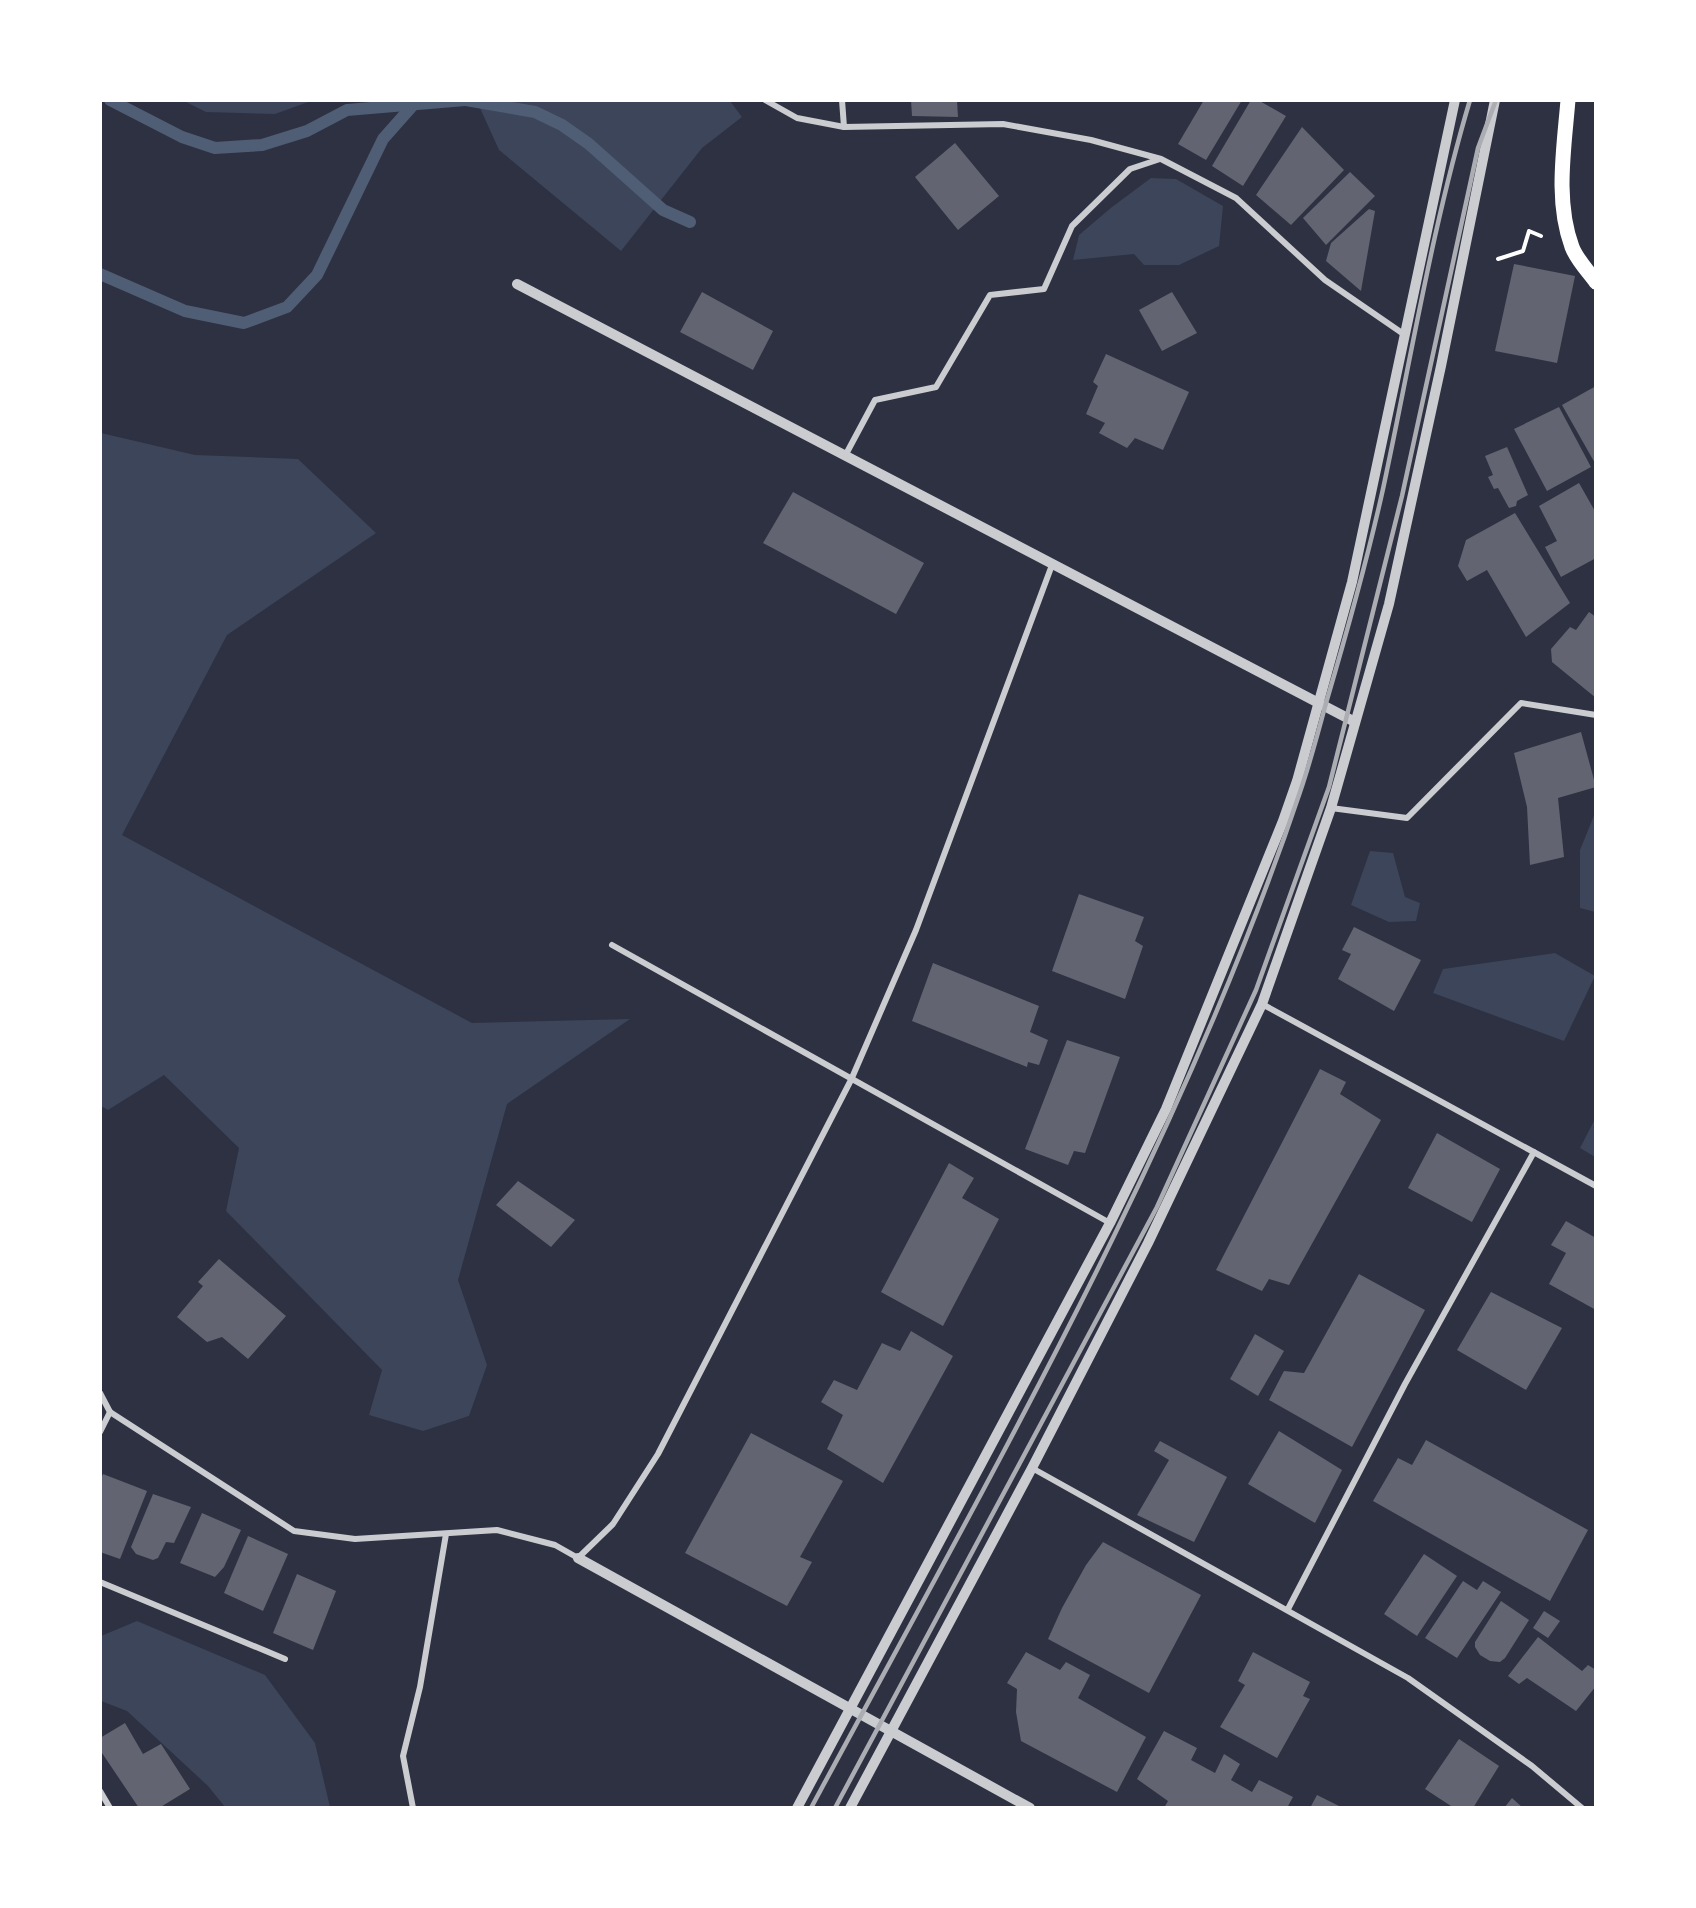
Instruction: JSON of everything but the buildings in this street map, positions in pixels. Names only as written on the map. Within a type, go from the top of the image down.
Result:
[{"type":"main road","points":[[1568,100],[1562,171],[1563,208],[1573,249],[1596,282]]},
{"type":"street","points":[[765,100],[797,118],[844,127],[1003,124],[1091,140],[1161,159],[1236,198],[1325,280],[1406,335]]},
{"type":"street","points":[[842,100],[844,127]]},
{"type":"street","points":[[797,1808],[1110,1223],[1166,1109],[1283,821],[1297,781],[1354,571],[1455,100]]},
{"type":"street","points":[[850,1808],[1032,1468],[1148,1243],[1262,1004],[1330,808],[1389,604],[1441,366],[1495,100]]},
{"type":"street","points":[[845,456],[875,400],[936,387],[990,295],[1044,289],[1072,226],[1130,169],[1161,159]]},
{"type":"street","points":[[517,285],[1355,722]]},
{"type":"street","points":[[578,1558],[613,1524],[658,1454],[851,1080],[916,930],[1052,564]]},
{"type":"street","points":[[1330,808],[1407,818],[1521,703],[1596,715]]},
{"type":"street","points":[[612,945],[1110,1223]]},
{"type":"street","points":[[1262,1004],[1596,1185]]},
{"type":"street","points":[[1288,1609],[1405,1384],[1534,1152]]},
{"type":"street","points":[[100,1393],[110,1412],[294,1531],[355,1539],[497,1530],[555,1545],[1030,1808]]},
{"type":"street","points":[[100,1432],[110,1412]]},
{"type":"street","points":[[1032,1468],[1408,1678],[1532,1766],[1582,1808]]},
{"type":"street","points":[[413,1808],[403,1756],[420,1687],[446,1534]]},
{"type":"street","points":[[100,1582],[285,1659]]},
{"type":"street","points":[[100,1791],[110,1808]]},
{"type":"path","points":[[1498,259],[1523,251],[1529,231],[1573,249]]},
{"type":"shaded area","points":[[184,101],[311,101],[275,114],[206,112]]},
{"type":"shaded area","points":[[436,101],[730,101],[742,117],[702,148],[621,251],[499,150],[480,108]]},
{"type":"shaded area","points":[[1151,178],[1176,179],[1223,206],[1219,246],[1179,265],[1144,265],[1134,254],[1073,260],[1079,235]]},
{"type":"shaded area","points":[[101,433],[195,455],[298,459],[376,533],[227,635],[122,835],[472,1023],[630,1019],[507,1104],[458,1280],[487,1365],[469,1416],[423,1431],[369,1415],[382,1370],[226,1211],[239,1148],[164,1075],[108,1110],[101,1106]]},
{"type":"shaded area","points":[[1595,813],[1595,912],[1580,908],[1580,850]]},
{"type":"shaded area","points":[[1370,851],[1393,853],[1405,897],[1420,903],[1416,921],[1389,922],[1351,905]]},
{"type":"shaded area","points":[[1555,953],[1595,976],[1564,1041],[1433,993],[1443,969]]},
{"type":"shaded area","points":[[1595,1119],[1595,1157],[1580,1148]]},
{"type":"shaded area","points":[[137,1621],[265,1675],[315,1743],[330,1807],[225,1807],[208,1786],[127,1711],[101,1701],[101,1636]]},
{"type":"waterway","points":[[110,100],[182,137],[215,148],[262,145],[307,131],[347,110],[465,100]]},
{"type":"waterway","points":[[466,100],[535,112],[562,125],[589,144],[663,210],[690,222]]},
{"type":"waterway","points":[[100,274],[185,311],[244,323],[287,307],[317,275],[383,139],[414,104]]},
{"type":"railway","points":[[811,1808],[946,1560],[1077,1310],[1198,1055],[1252,925],[1300,792],[1349,623],[1383,489],[1444,196],[1470,100]]},
{"type":"railway","points":[[835,1808],[1157,1207],[1256,990],[1329,787],[1402,496],[1478,148],[1496,100]]}]
